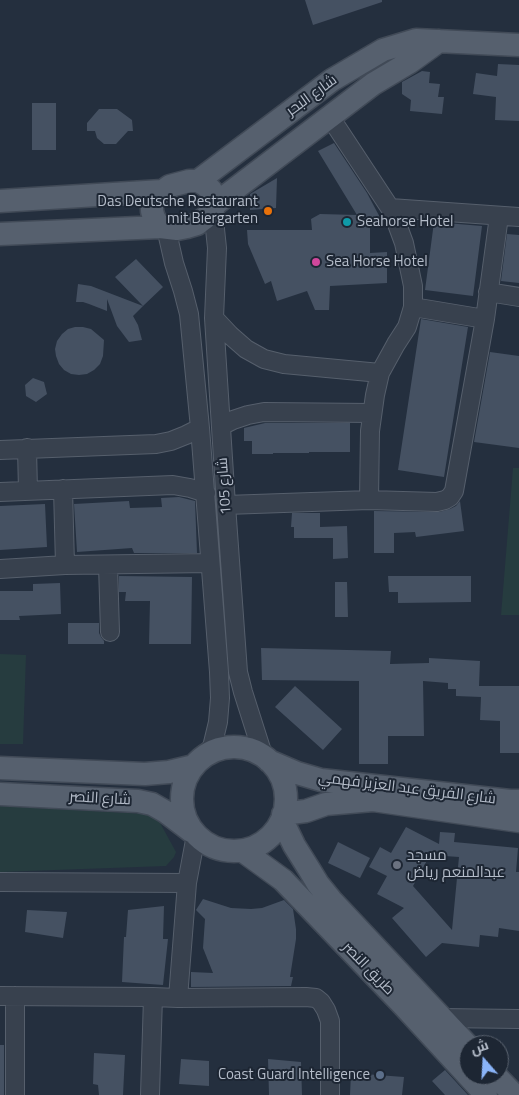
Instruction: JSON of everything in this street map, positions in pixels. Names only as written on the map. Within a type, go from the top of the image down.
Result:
[{"type":"main road","name":"شارع البحر","points":[[198,181],[332,80],[383,50],[416,40],[519,45]]},
{"type":"main road","name":"شارع البحر","points":[[214,208],[373,84],[410,62],[439,41]]},
{"type":"main road","points":[[0,234],[177,229],[187,227],[197,224],[206,218],[214,208],[214,197],[211,190],[205,184],[198,181],[189,181],[170,186],[162,191],[152,203],[152,211],[154,218],[163,228]]},
{"type":"main road","points":[[0,201],[162,191]]},
{"type":"main road","points":[[235,748],[253,751],[266,759],[279,773],[285,788],[286,804],[278,828],[256,846],[243,850],[225,850],[208,844],[193,833],[186,819],[182,801],[185,782],[197,763],[216,750],[235,748]]},
{"type":"main road","name":"شارع الفريق عبد العزيز فهمي","points":[[266,759],[321,780],[519,801]]},
{"type":"main road","name":"شارع النصر","points":[[0,768],[145,774],[169,772],[197,763]]},
{"type":"main road","name":"شارع النصر","points":[[0,794],[138,801],[152,804],[166,812],[193,833]]},
{"type":"main road","name":"شارع الفريق عبد العزيز فهمي","points":[[282,817],[326,804],[373,800],[519,821]]},
{"type":"main road","name":"طريق النصر","points":[[282,817],[294,845],[318,884],[459,1037]]},
{"type":"main road","name":"طريق النصر","points":[[243,850],[283,880],[486,1095]]},
{"type":"main road","points":[[505,1085],[514,1095]]},
{"type":"street","points":[[330,117],[390,208],[409,264],[413,286],[413,307],[407,327],[380,373],[370,431],[369,500]]},
{"type":"street","name":"شارع 105","points":[[214,208],[217,248],[214,318],[238,672],[266,759]]},
{"type":"street","points":[[390,208],[519,217]]},
{"type":"street","points":[[226,505],[369,500],[437,502],[450,497],[454,491],[485,318],[499,216]]},
{"type":"street","name":"شارع 105","points":[[163,228],[189,314],[206,493],[220,698],[218,722],[212,747],[197,763]]},
{"type":"street","points":[[488,292],[519,296]]},
{"type":"street","points":[[413,307],[485,318]]},
{"type":"street","points":[[214,318],[246,349],[264,359],[284,364],[380,373]]},
{"type":"street","points":[[222,426],[248,415],[264,412],[372,413]]},
{"type":"street","points":[[0,450],[156,444],[171,441],[200,428]]},
{"type":"street","points":[[27,448],[28,491]]},
{"type":"street","points":[[0,492],[173,485],[206,493]]},
{"type":"street","points":[[63,490],[65,565]]},
{"type":"street","points":[[0,568],[210,563]]},
{"type":"street","points":[[108,565],[110,632]]},
{"type":"street","points":[[178,998],[193,833]]},
{"type":"street","points":[[0,882],[187,883]]},
{"type":"street","points":[[15,1095],[8,996],[316,998],[326,1010],[330,1021],[330,1095]]},
{"type":"street","points":[[150,1095],[153,997]]},
{"type":"street","points":[[441,1018],[519,1019]]},
{"type":"green space","points":[[513,468],[519,468],[519,615],[501,615]]},
{"type":"green space","points":[[0,654],[26,655],[23,744],[0,744]]},
{"type":"green space","points":[[0,806],[146,814],[159,821],[176,852],[166,866],[0,872]]},
{"type":"building","points":[[305,0],[382,0],[382,2],[313,25]]},
{"type":"building","points":[[498,64],[519,65],[519,121],[495,120],[496,97],[473,94],[476,73],[497,76]]},
{"type":"building","points":[[422,71],[430,72],[429,83],[440,84],[438,97],[444,97],[442,114],[410,111],[411,100],[402,94],[402,82]]},
{"type":"building","points":[[32,103],[56,103],[56,150],[32,150]]},
{"type":"building","points":[[99,109],[117,109],[132,120],[133,131],[128,131],[116,144],[104,144],[97,138],[95,131],[87,131],[87,123]]},
{"type":"building","name":"Seahorse Hotel","points":[[334,143],[367,193],[384,225],[370,228],[370,253],[387,252],[387,283],[330,286],[329,310],[315,310],[307,291],[277,301],[271,281],[265,284],[248,244],[247,230],[312,230],[311,219],[320,214],[357,215],[318,151]]},
{"type":"building","points":[[277,178],[276,208],[250,210],[250,194]]},
{"type":"building","points":[[434,222],[482,226],[473,296],[425,290]]},
{"type":"building","points":[[507,234],[519,235],[519,283],[501,281]]},
{"type":"building","points":[[136,259],[163,287],[143,306],[115,277]]},
{"type":"building","points":[[78,284],[91,286],[143,306],[133,316],[138,325],[142,340],[129,342],[117,326],[107,299],[107,311],[83,302],[76,302]]},
{"type":"building","points":[[421,319],[468,327],[444,477],[398,470]]},
{"type":"building","points":[[75,327],[91,329],[104,340],[103,356],[100,364],[87,374],[71,374],[64,370],[56,356],[57,341],[68,329]]},
{"type":"building","points":[[490,352],[519,356],[519,448],[474,442]]},
{"type":"building","points":[[33,378],[44,382],[47,394],[36,402],[26,396],[25,385]]},
{"type":"building","points":[[265,423],[350,423],[350,452],[252,454],[252,441],[244,441],[244,428]]},
{"type":"building","points":[[179,497],[195,501],[197,553],[134,553],[132,548],[77,552],[74,504],[129,501],[130,508],[162,507],[161,498]]},
{"type":"building","points":[[460,501],[464,531],[416,537],[415,532],[394,533],[394,553],[374,553],[374,511],[439,512],[456,506]]},
{"type":"building","points":[[45,504],[47,547],[0,550],[0,506]]},
{"type":"building","points":[[292,513],[320,513],[320,527],[347,526],[348,558],[333,559],[333,538],[294,538],[294,527],[291,527]]},
{"type":"building","points":[[119,576],[192,577],[191,644],[149,644],[150,601],[125,601],[126,592],[119,592]]},
{"type":"building","points":[[388,576],[471,576],[471,602],[398,603],[398,592],[389,592]]},
{"type":"building","points":[[335,582],[347,582],[348,617],[335,617]]},
{"type":"building","points":[[60,583],[61,614],[19,616],[20,620],[0,620],[0,591],[33,591],[33,584]]},
{"type":"building","points":[[68,623],[99,623],[99,633],[104,644],[68,644]]},
{"type":"building","points":[[261,648],[391,651],[390,664],[429,663],[429,658],[480,661],[479,686],[519,686],[519,753],[500,753],[500,721],[480,720],[481,697],[456,696],[456,689],[448,689],[448,683],[423,681],[424,736],[388,736],[388,764],[359,764],[359,681],[262,680]]},
{"type":"building","points":[[295,686],[342,729],[323,750],[275,707]]},
{"type":"building","points":[[406,827],[439,844],[440,832],[455,833],[454,842],[518,848],[516,872],[519,872],[519,931],[499,928],[498,937],[480,935],[479,947],[442,943],[426,957],[392,918],[404,908],[377,894],[387,876],[369,867],[380,847],[391,853]],"holes":[[[430,855],[459,857],[452,930],[413,886]]]},
{"type":"building","points":[[338,842],[370,858],[360,878],[328,863]]},
{"type":"building","points":[[203,899],[231,908],[251,909],[262,908],[284,900],[293,909],[296,929],[290,977],[293,977],[291,986],[191,987],[191,972],[213,973],[203,948],[205,919],[196,910]]},
{"type":"building","points":[[164,906],[163,939],[168,939],[163,985],[122,982],[124,937],[126,937],[128,910]]},
{"type":"building","points":[[27,910],[67,912],[63,938],[25,932]]},
{"type":"building","points":[[0,1045],[4,1045],[4,1095],[0,1095]]},
{"type":"building","points":[[94,1053],[125,1055],[123,1095],[99,1095],[98,1085],[93,1084]]},
{"type":"building","points":[[181,1059],[209,1061],[209,1086],[179,1084]]},
{"type":"building","points":[[268,1059],[301,1062],[302,1095],[269,1095]]},
{"type":"building","points":[[445,1070],[468,1095],[445,1095],[432,1081]]},
{"type":"building","points":[[351,1073],[404,1077],[402,1095],[350,1095]]},
{"type":"place","name":"Das Deutsche Restaurant mit Biergarten","points":[[268,211]]},
{"type":"place","name":"Seahorse Hotel","points":[[347,222]]},
{"type":"place","name":"Sea Horse Hotel","points":[[316,262]]},
{"type":"place","name":"مسجد عبدالمنعم رياض","points":[[397,865]]},
{"type":"place","name":"Coast Guard Intelligence","points":[[380,1075]]}]
